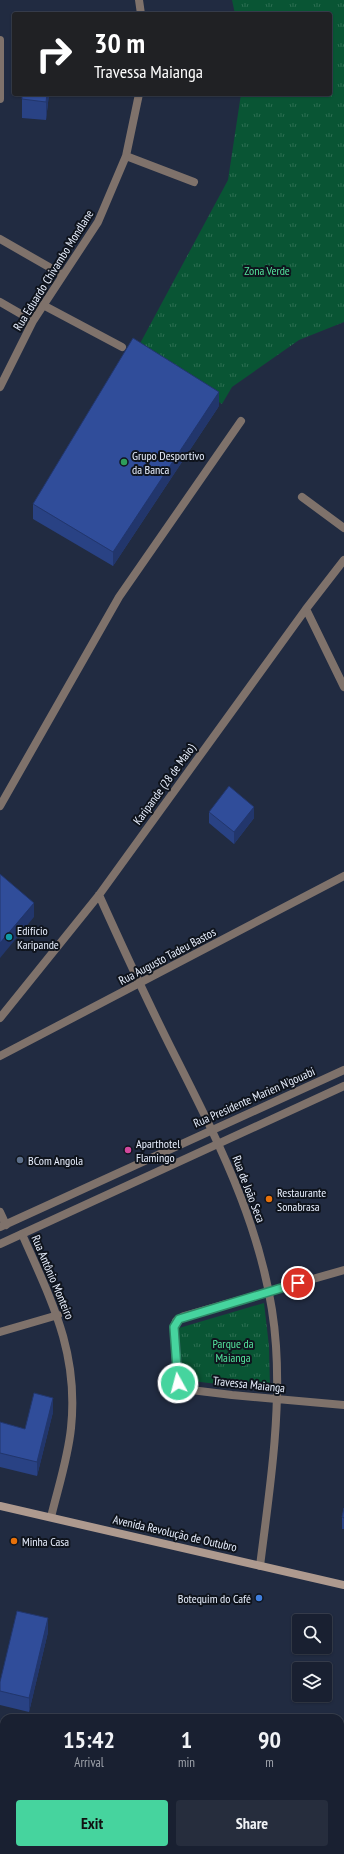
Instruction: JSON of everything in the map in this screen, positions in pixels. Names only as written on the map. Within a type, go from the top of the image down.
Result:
[{"type":"main road","name":"Avenida Revolução de Outubro","points":[[0,1506],[344,1585]]},
{"type":"street","points":[[139,0],[141,12]]},
{"type":"street","points":[[0,40],[0,99]]},
{"type":"street","name":"Rua Eduardo Chivambo Mondlane","points":[[0,387],[33,321],[98,222],[126,156],[139,96]]},
{"type":"street","points":[[126,156],[194,182]]},
{"type":"street","points":[[0,239],[63,275]]},
{"type":"street","points":[[0,302],[33,321]]},
{"type":"street","points":[[43,305],[122,347]]},
{"type":"street","points":[[0,806],[119,598],[241,421]]},
{"type":"street","points":[[302,497],[344,528]]},
{"type":"street","name":"Karipande (28 de Maio)","points":[[0,1018],[99,895],[306,609],[344,560]]},
{"type":"street","points":[[306,609],[344,688]]},
{"type":"street","name":"Rua Augusto Tadeu Bastos","points":[[0,1056],[344,876]]},
{"type":"street","name":"Rua de João Seca","points":[[99,895],[139,984],[218,1144],[249,1218],[268,1292],[276,1346],[276,1399],[271,1481],[260,1566]]},
{"type":"street","points":[[0,1048],[10,1050]]},
{"type":"street","name":"Rua Presidente Marien N'gouabi","points":[[3,1226],[344,1070]]},
{"type":"street","points":[[0,1244],[344,1086]]},
{"type":"street","points":[[0,1212],[3,1226]]},
{"type":"street","name":"Rua Antônio Monteiro","points":[[22,1234],[58,1315],[72,1376],[73,1396],[71,1429],[51,1517]]},
{"type":"street","name":"Travessa Maianga","points":[[344,1270],[184,1316],[176,1321],[174,1327],[176,1379],[180,1386],[188,1390],[344,1405]]},
{"type":"street","points":[[0,1332],[58,1315]]},
{"type":"green space","name":"Zona Verde","points":[[232,0],[344,0],[344,322],[299,340],[232,387],[222,404],[136,351],[228,180],[241,96],[332,96],[332,12],[235,12]]},
{"type":"green space","name":"Parque da Maianga","points":[[264,1303],[269,1346],[270,1390],[183,1380],[179,1328]]},
{"type":"building","points":[[22,96],[47,96],[46,102],[22,99]]},
{"type":"building","name":"Grupo Desportivo da Banca","points":[[133,338],[219,392],[113,552],[33,504]]},
{"type":"building","points":[[229,786],[254,807],[234,832],[209,812]]},
{"type":"building","name":"Edifício Karipande","points":[[0,874],[34,903],[0,943]]},
{"type":"building","points":[[34,1393],[53,1398],[37,1462],[0,1453],[0,1422],[25,1429]]},
{"type":"building","points":[[17,1611],[48,1618],[29,1698],[0,1691],[0,1682]]},
{"type":"place","name":"Grupo Desportivo da Banca","points":[[124,462]]},
{"type":"place","name":"Edifício Karipande","points":[[9,937]]},
{"type":"place","name":"Aparthotel Flamingo","points":[[128,1150]]},
{"type":"place","name":"BCom Angola","points":[[20,1160]]},
{"type":"place","name":"Restaurante Sonabrasa","points":[[269,1199]]},
{"type":"place","name":"Minha Casa","points":[[14,1541]]},
{"type":"place","name":"Botequim do Café","points":[[259,1598]]},
{"type":"route","points":[[178,1383],[176,1379],[174,1327],[176,1321],[184,1316],[298,1283]]}]
